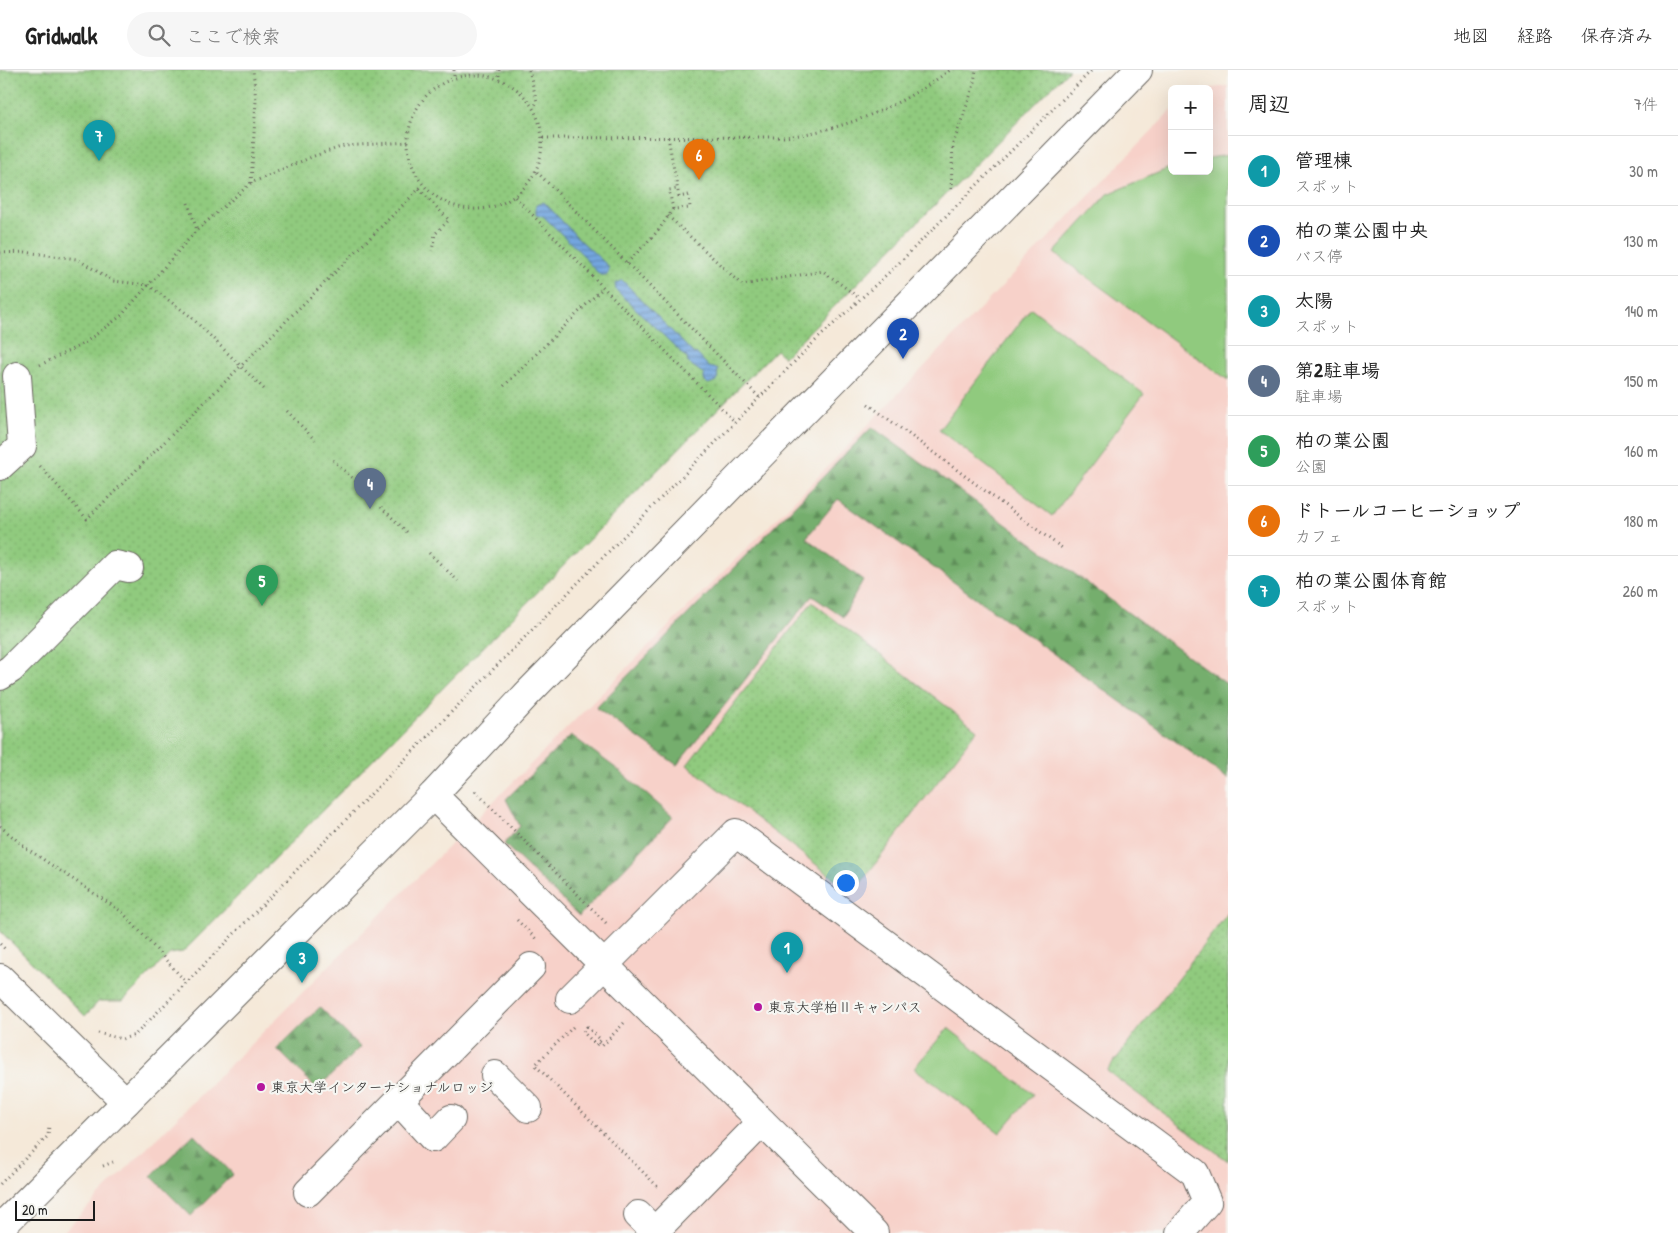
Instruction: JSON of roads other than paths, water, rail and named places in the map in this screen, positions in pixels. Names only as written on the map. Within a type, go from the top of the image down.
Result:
[{"type":"street","points":[[0,1228],[433,795],[528,693],[1138,70]]},
{"type":"street","points":[[0,466],[22,446],[27,372]]},
{"type":"street","points":[[0,676],[11,669],[115,565],[129,568]]},
{"type":"street","points":[[433,795],[874,1233]]},
{"type":"street","points":[[574,1011],[604,964],[736,833],[1196,1173],[1207,1202],[1180,1233]]},
{"type":"street","points":[[308,1192],[531,967]]},
{"type":"street","points":[[7,968],[126,1102]]},
{"type":"street","points":[[495,1075],[528,1108]]},
{"type":"street","points":[[399,1101],[433,1138],[451,1119]]},
{"type":"street","points":[[649,1226],[762,1122]]},
{"type":"water","points":[[544,202],[608,266],[609,272],[606,275],[600,275],[586,258],[543,216],[536,214],[536,205]]},
{"type":"water","points":[[622,280],[694,354],[696,353],[709,367],[718,369],[717,381],[708,384],[704,380],[704,374],[687,362],[688,359],[616,290],[615,284]]},
{"type":"place","name":"柏の葉公園体育館","points":[[99,161]]},
{"type":"place","name":"ドトールコーヒーショップ","points":[[699,180]]},
{"type":"place","name":"柏の葉公園中央","points":[[903,359]]},
{"type":"place","name":"第2駐車場","points":[[370,509]]},
{"type":"place","name":"柏の葉公園","points":[[262,606]]},
{"type":"place","name":"管理棟","points":[[787,973]]},
{"type":"place","name":"太陽","points":[[302,983]]},
{"type":"place","name":"東京大学柏Ⅱキャンパス","points":[[758,1007]]},
{"type":"place","name":"東京大学インターナショナルロッジ","points":[[261,1087]]}]
